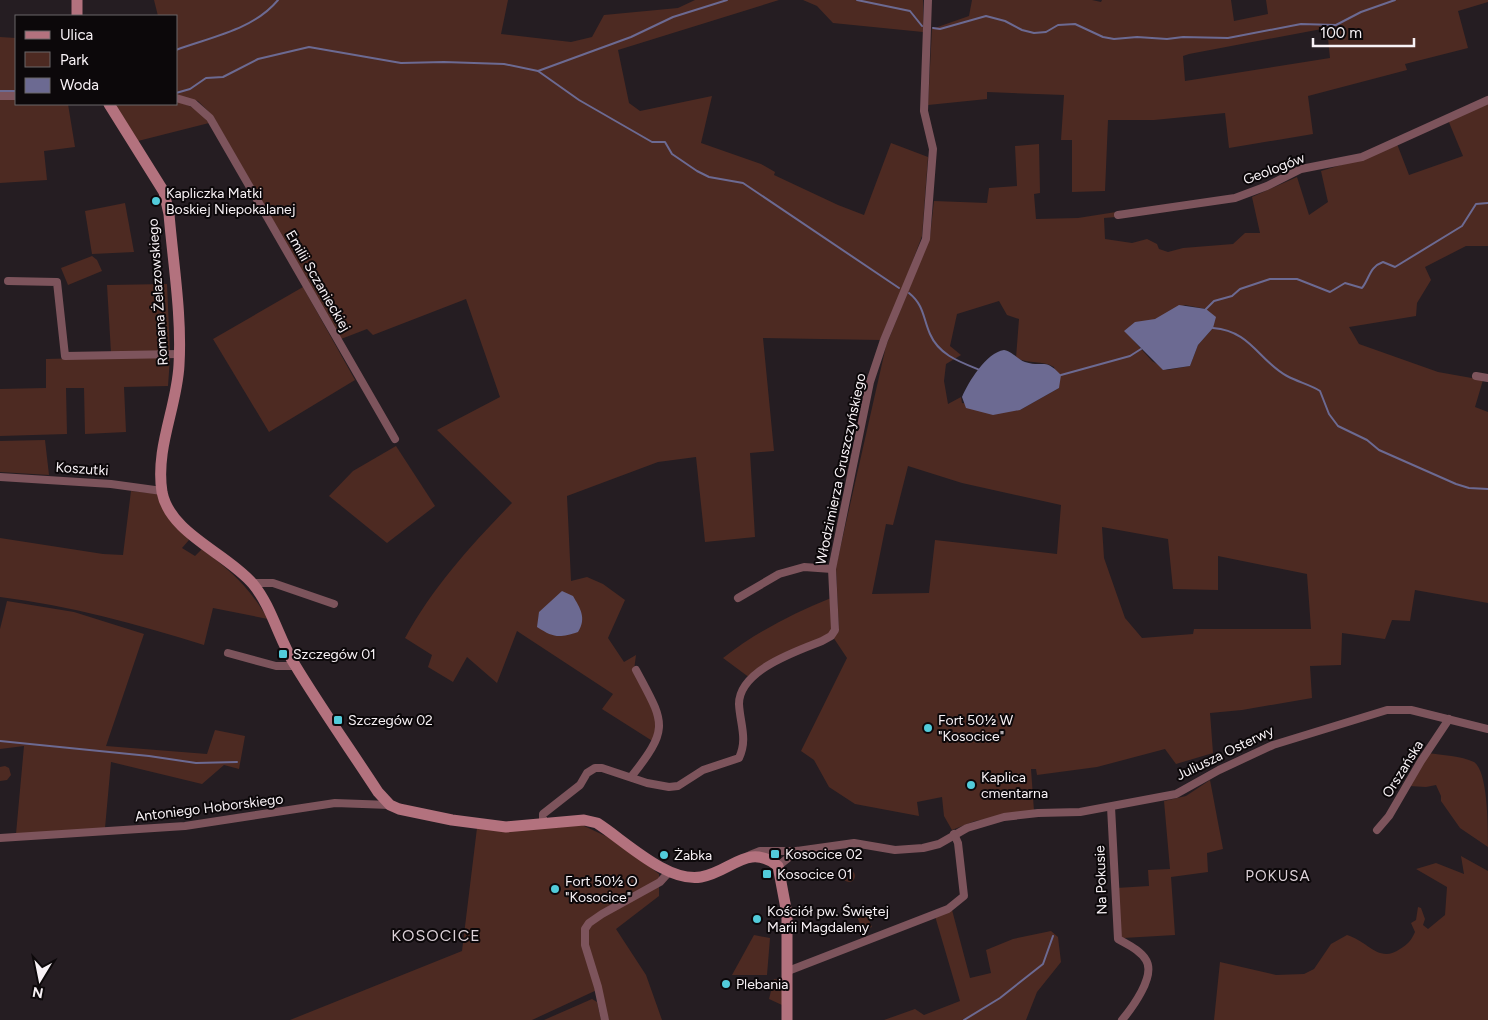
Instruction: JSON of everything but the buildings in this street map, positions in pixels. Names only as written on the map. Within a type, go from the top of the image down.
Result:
[{"type":"street","points":[[77,0],[77,15]]},
{"type":"street","name":"Włodzimierza Gruszczyńskiego","points":[[543,823],[543,814],[580,784],[587,773],[595,768],[602,768],[660,786],[678,786],[703,770],[739,758],[744,743],[739,702],[750,681],[767,665],[822,641],[831,636],[835,630],[832,570],[870,382],[884,340],[926,239],[933,150],[924,111],[928,0]]},
{"type":"street","points":[[0,96],[15,96]]},
{"type":"street","name":"Emilii Sczanieckiej","points":[[178,99],[193,103],[210,118],[395,440]]},
{"type":"street","name":"Geologów","points":[[1118,215],[1235,198],[1267,186],[1301,169],[1362,157],[1488,100]]},
{"type":"street","name":"Romana Żelazowskiego","points":[[111,105],[164,192],[169,214],[179,354],[175,394],[164,436],[162,491],[171,514],[258,590],[295,666],[378,792],[390,805]]},
{"type":"street","points":[[8,281],[57,282],[65,356],[179,354]]},
{"type":"street","points":[[1476,376],[1488,378]]},
{"type":"street","name":"Koszutki","points":[[0,477],[121,485],[162,491]]},
{"type":"street","points":[[738,598],[779,574],[804,567],[832,570]]},
{"type":"street","points":[[252,583],[274,583],[334,604]]},
{"type":"street","points":[[228,653],[276,666],[295,666]]},
{"type":"street","points":[[631,777],[653,748],[660,721],[636,670]]},
{"type":"street","name":"Juliusza Osterwy","points":[[669,872],[681,877],[702,877],[760,851],[797,851],[854,843],[895,850],[910,850],[938,844],[954,834],[979,823],[1004,817],[1038,813],[1080,812],[1176,794],[1219,770],[1273,745],[1387,710],[1403,709],[1488,729]]},
{"type":"street","name":"Orszańska","points":[[1377,830],[1389,816],[1421,761],[1449,719]]},
{"type":"street","name":"Antoniego Hoborskiego","points":[[0,838],[185,826],[336,803],[390,805]]},
{"type":"street","points":[[390,805],[415,814],[506,827],[584,820],[597,823],[669,872],[660,882],[589,922],[584,929],[585,945],[598,987],[604,1020]]},
{"type":"street","name":"Na Pokusie","points":[[1111,807],[1118,938],[1138,951],[1148,965],[1147,975],[1139,996],[1122,1020]]},
{"type":"street","points":[[788,971],[948,909],[964,896],[958,842],[954,834]]},
{"type":"street","points":[[778,866],[797,851]]},
{"type":"street","points":[[749,856],[762,856],[778,866],[787,914],[787,1020]]},
{"type":"green space","points":[[154,0],[508,0],[501,34],[571,42],[592,37],[604,15],[678,8],[695,0],[779,0],[618,50],[629,103],[640,111],[712,96],[701,143],[761,164],[775,172],[774,175],[864,215],[891,143],[928,157],[922,236],[880,340],[763,338],[774,451],[750,453],[755,537],[705,542],[696,457],[658,462],[567,496],[571,581],[587,577],[603,584],[625,600],[608,638],[624,662],[636,655],[634,670],[659,721],[654,742],[602,709],[613,694],[517,631],[497,683],[467,657],[453,682],[428,667],[432,655],[405,638],[428,601],[454,567],[512,503],[437,430],[500,397],[466,299],[373,335],[367,329],[341,339],[213,116],[198,101],[178,96],[178,15],[158,15]]},
{"type":"green space","points":[[803,0],[923,0],[923,32],[833,23],[817,6]]},
{"type":"green space","points":[[972,0],[1092,0],[1101,2],[1102,0],[1231,0],[1234,21],[1268,14],[1266,0],[1488,0],[1488,2],[1458,11],[1468,48],[1405,64],[1407,70],[1308,96],[1313,134],[1229,148],[1225,113],[1154,120],[1108,120],[1105,191],[1072,192],[1072,140],[1061,140],[1064,95],[987,92],[987,99],[928,105],[932,29],[969,16]],"holes":[[[1327,28],[1330,58],[1185,81],[1183,56]]]},
{"type":"green space","points":[[0,37],[15,38],[15,92],[0,93]]},
{"type":"green space","points":[[0,100],[15,100],[15,105],[68,105],[75,147],[44,151],[47,180],[0,183]]},
{"type":"green space","points":[[178,101],[198,110],[209,123],[138,141],[116,105],[178,105]]},
{"type":"green space","points":[[1488,102],[1488,246],[1466,246],[1425,267],[1431,280],[1417,303],[1416,316],[1349,327],[1359,344],[1438,372],[1483,380],[1475,407],[1488,412],[1488,603],[1415,590],[1410,621],[1392,620],[1385,639],[1342,633],[1341,665],[1310,666],[1312,698],[1242,710],[1210,713],[1213,753],[1176,764],[1165,749],[1097,767],[1037,775],[1036,769],[1031,769],[1034,811],[975,821],[952,830],[944,816],[942,797],[917,802],[919,816],[855,804],[829,787],[814,760],[801,751],[847,658],[833,637],[839,631],[836,567],[886,346],[930,237],[934,201],[987,203],[989,188],[1017,186],[1015,146],[1039,144],[1040,193],[1034,194],[1036,219],[1078,218],[1116,212],[1116,217],[1104,218],[1105,239],[1132,243],[1147,239],[1157,244],[1159,249],[1168,252],[1183,248],[1233,244],[1245,233],[1260,233],[1252,197],[1297,177],[1309,215],[1328,202],[1321,171],[1371,156],[1397,144],[1409,175],[1463,156],[1448,120]],"holes":[[[999,301],[1007,315],[1019,319],[1016,358],[1045,363],[1054,367],[1059,388],[1020,410],[962,403],[961,397],[948,404],[944,381],[946,364],[961,355],[950,346],[957,314]],[[1185,305],[1206,309],[1213,328],[1198,345],[1190,366],[1167,370],[1152,361],[1125,331]],[[908,466],[962,483],[1061,505],[1057,554],[935,540],[929,593],[872,594],[886,524],[893,525]],[[1102,527],[1168,539],[1173,589],[1218,590],[1218,556],[1307,574],[1311,629],[1194,629],[1193,634],[1142,638],[1125,618],[1104,558]]]},
{"type":"green space","points":[[125,203],[134,252],[92,254],[85,211]]},
{"type":"green space","points":[[92,256],[97,260],[102,271],[68,285],[61,268]]},
{"type":"green space","points":[[167,284],[170,351],[111,353],[107,285]]},
{"type":"green space","points":[[303,287],[355,380],[269,432],[213,339]]},
{"type":"green space","points":[[160,356],[170,358],[168,386],[124,387],[126,432],[85,434],[84,388],[66,388],[67,434],[0,436],[0,389],[46,388],[46,359]]},
{"type":"green space","points":[[45,440],[49,475],[0,472],[0,441]]},
{"type":"green space","points":[[396,446],[435,506],[387,543],[329,496],[353,471]]},
{"type":"green space","points":[[131,491],[161,494],[189,540],[182,548],[195,556],[202,549],[222,565],[239,580],[268,619],[213,608],[204,645],[103,616],[52,605],[0,597],[0,538],[103,554],[123,555]]},
{"type":"green space","points":[[831,598],[833,629],[827,636],[750,678],[723,658],[775,624]]},
{"type":"green space","points":[[7,601],[74,612],[144,634],[106,746],[207,754],[215,730],[245,736],[239,769],[224,765],[202,784],[111,762],[105,828],[16,834],[24,746],[0,749],[0,629]]},
{"type":"green space","points":[[1428,753],[1463,758],[1474,762],[1479,767],[1485,788],[1488,847],[1460,828],[1441,801],[1436,785],[1426,787],[1409,786]]},
{"type":"green space","points":[[5,766],[9,768],[11,775],[7,780],[0,781],[0,767]]},
{"type":"green space","points":[[1210,780],[1223,849],[1207,853],[1208,872],[1171,877],[1175,935],[1123,938],[1120,935],[1116,888],[1149,886],[1148,870],[1170,869],[1164,801],[1186,796]]},
{"type":"green space","points":[[582,825],[614,840],[659,874],[659,896],[616,929],[646,975],[662,1020],[609,1020],[599,989],[532,1020],[290,1020],[462,951],[477,828]]},
{"type":"green space","points":[[1461,856],[1488,871],[1488,1020],[1214,1020],[1220,962],[1276,975],[1304,974],[1314,969],[1331,944],[1347,935],[1380,953],[1393,953],[1405,946],[1412,938],[1415,932],[1411,923],[1416,920],[1418,907],[1421,908],[1425,919],[1423,925],[1428,929],[1445,915],[1447,887],[1416,869],[1436,863],[1464,874]]},
{"type":"green space","points":[[849,870],[855,876],[849,882],[843,876]]},
{"type":"green space","points":[[864,909],[872,927],[863,931],[855,912]]},
{"type":"green space","points":[[952,910],[970,978],[991,973],[986,950],[1013,939],[1051,931],[1058,937],[1061,962],[1037,992],[1026,1020],[884,1020],[915,1009],[924,1015],[960,1001],[935,916]]},
{"type":"green space","points":[[754,935],[770,938],[767,975],[732,975]]},
{"type":"green space","points":[[774,979],[783,980],[782,1005],[769,999]]},
{"type":"green space","points":[[592,999],[597,1002],[601,1020],[544,1020]]},
{"type":"water","points":[[1179,305],[1206,309],[1216,317],[1213,328],[1198,345],[1190,366],[1163,370],[1124,331],[1135,322],[1155,319]]},
{"type":"water","points":[[1004,350],[1025,362],[1051,366],[1061,375],[1059,388],[1020,410],[993,415],[966,408],[962,397],[969,383],[991,356]]},
{"type":"water","points":[[562,591],[573,596],[582,613],[582,622],[578,632],[557,636],[537,627],[539,612]]},
{"type":"waterway","points":[[178,49],[244,26],[268,10],[278,0]]},
{"type":"waterway","points":[[538,71],[631,37],[673,17],[727,0]]},
{"type":"waterway","points":[[857,0],[910,11],[922,26]]},
{"type":"waterway","points":[[933,28],[940,29],[986,16],[1005,21],[1022,30],[1034,33],[1046,32],[1058,25],[1075,24],[1103,37],[1114,39],[1137,37],[1167,39],[1183,37],[1228,38],[1301,24],[1336,25],[1361,12],[1395,0]]},
{"type":"waterway","points":[[178,92],[190,89],[206,78],[223,77],[258,59],[309,47],[401,63],[504,64],[538,71],[579,100],[652,142],[665,142],[672,154],[697,171],[709,177],[743,183],[899,288]]},
{"type":"waterway","points":[[0,91],[15,91]]},
{"type":"waterway","points":[[1206,309],[1214,301],[1232,296],[1240,289],[1270,279],[1297,279],[1330,292],[1345,283],[1362,288],[1372,270],[1378,264],[1383,262],[1395,267],[1462,226],[1476,204],[1488,203]]},
{"type":"waterway","points":[[909,293],[918,302],[930,334],[939,347],[951,357],[980,370]]},
{"type":"waterway","points":[[1213,328],[1226,330],[1237,335],[1287,376],[1320,391],[1329,414],[1338,426],[1367,440],[1379,450],[1456,484],[1469,488],[1488,489]]},
{"type":"waterway","points":[[1061,375],[1130,356],[1141,349]]},
{"type":"waterway","points":[[0,741],[149,756],[196,763],[237,762]]},
{"type":"waterway","points":[[964,1020],[1000,998],[1043,964],[1053,936]]},
{"type":"place","name":"Kapliczka Matki Boskiej Niepokalanej","points":[[156,201]]},
{"type":"place","name":"Szczegów 01","points":[[283,654]]},
{"type":"place","name":"Szczegów 02","points":[[338,720]]},
{"type":"place","name":"Fort 50½ W \"Kosocice\"","points":[[928,728]]},
{"type":"place","name":"Kaplica cmentarna","points":[[971,785]]},
{"type":"place","name":"Kosocice 02","points":[[775,854]]},
{"type":"place","name":"Żabka","points":[[664,855]]},
{"type":"place","name":"Kosocice 01","points":[[767,874]]},
{"type":"place","name":"Fort 50½ O \"Kosocice\"","points":[[555,889]]},
{"type":"place","name":"Kościół pw. Świętej Marii Magdaleny","points":[[757,919]]},
{"type":"place","name":"Plebania","points":[[726,984]]},
{"type":"district","name":"POKUSA","points":[[1278,876]]},
{"type":"district","name":"KOSOCICE","points":[[436,935]]}]
